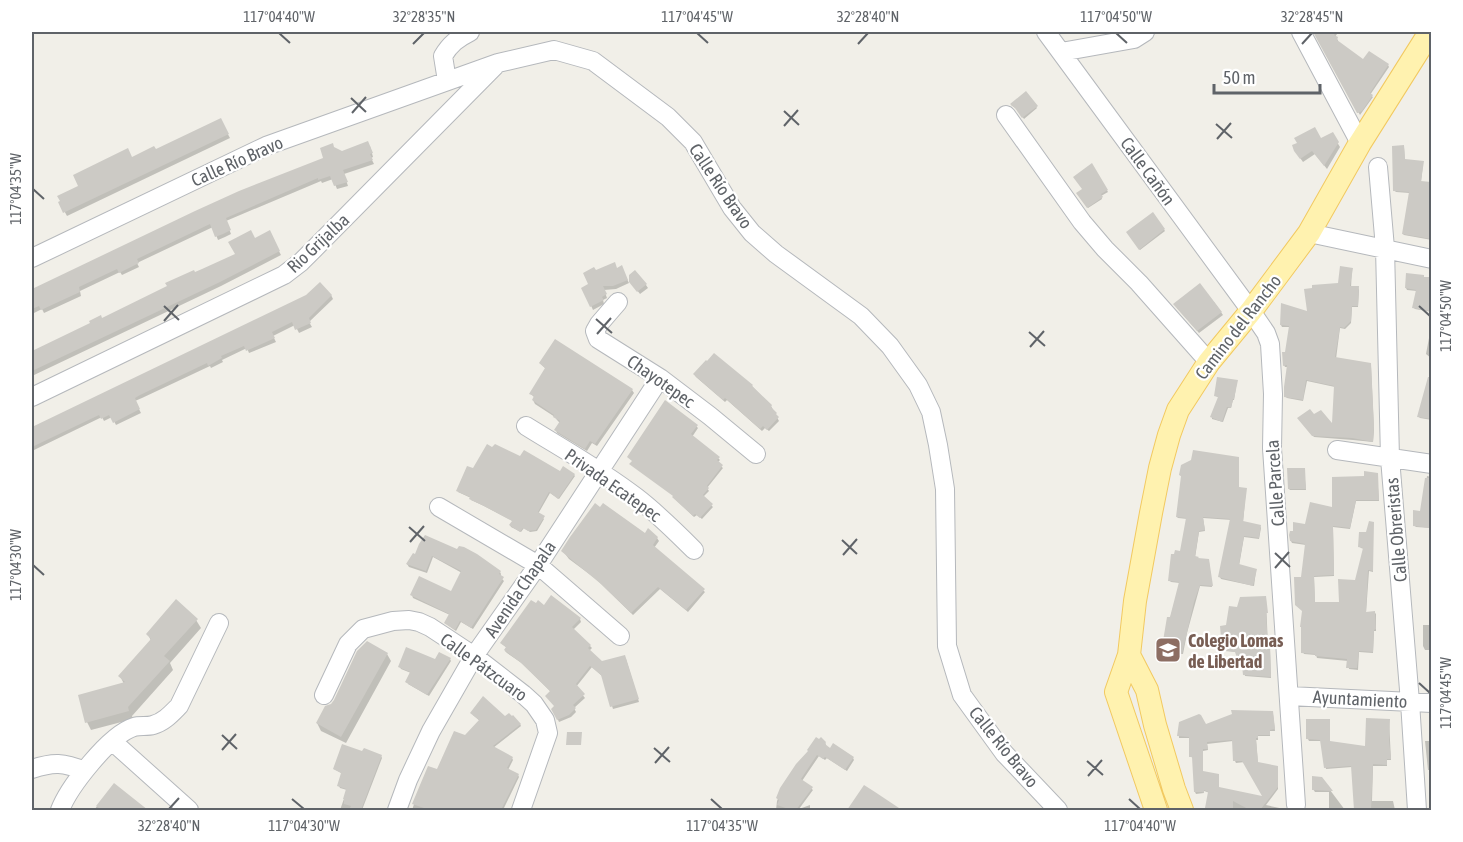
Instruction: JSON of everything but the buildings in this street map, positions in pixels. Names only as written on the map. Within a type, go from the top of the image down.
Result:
[{"type":"main road","name":"Camino del Rancho","points":[[1156,810],[1116,692],[1129,655],[1137,590],[1160,468],[1169,435],[1178,410],[1209,362],[1251,311],[1309,233],[1360,143],[1430,33]]},
{"type":"main road","points":[[1129,655],[1147,690],[1155,725],[1182,810]]},
{"type":"street","points":[[447,81],[443,56],[449,45],[458,37],[470,32]]},
{"type":"street","name":"Calle Cañón","points":[[1046,32],[1251,311]]},
{"type":"street","points":[[1061,52],[1134,39],[1145,32]]},
{"type":"street","points":[[1300,32],[1360,143]]},
{"type":"street","name":"Calle Río Bravo","points":[[32,258],[266,146],[498,63],[554,50],[593,61],[668,117],[693,142],[732,208],[752,233],[861,316],[890,346],[918,384],[931,412],[945,489],[947,646],[963,695],[1004,753],[1058,810]]},
{"type":"street","name":"Rio Grijalba","points":[[32,397],[284,275],[301,262],[498,63]]},
{"type":"street","points":[[1006,115],[1082,222],[1209,362]]},
{"type":"street","name":"Calle Obreristas","points":[[1378,167],[1385,249],[1390,458],[1417,810]]},
{"type":"street","points":[[1309,233],[1431,259]]},
{"type":"street","name":"Chayotepec","points":[[618,302],[595,331],[598,339],[660,378],[756,454]]},
{"type":"street","name":"Calle Parcela","points":[[1251,311],[1266,333],[1270,344],[1273,394],[1272,448],[1296,805]]},
{"type":"street","name":"Avenida Chapala","points":[[397,810],[431,731],[474,656],[538,564],[660,378]]},
{"type":"street","name":"Privada Ecatepec","points":[[526,426],[598,470],[649,507],[694,550]]},
{"type":"street","points":[[1337,450],[1431,464]]},
{"type":"street","points":[[439,507],[538,564],[620,636]]},
{"type":"street","name":"Calle Pátzcuaro","points":[[324,694],[348,644],[363,629],[393,621],[409,620],[430,627],[474,656],[523,694],[534,704],[545,720],[548,733],[521,810]]},
{"type":"street","points":[[60,810],[84,771],[112,741],[134,727],[154,725],[169,717],[179,706],[219,623]]},
{"type":"street","name":"Ayuntamiento","points":[[1289,696],[1431,703]]},
{"type":"street","points":[[112,741],[189,810]]},
{"type":"street","points":[[32,769],[46,764],[68,764],[84,771]]},
{"type":"place","name":"Colegio Lomas de Libertad","points":[[1168,650]]}]
